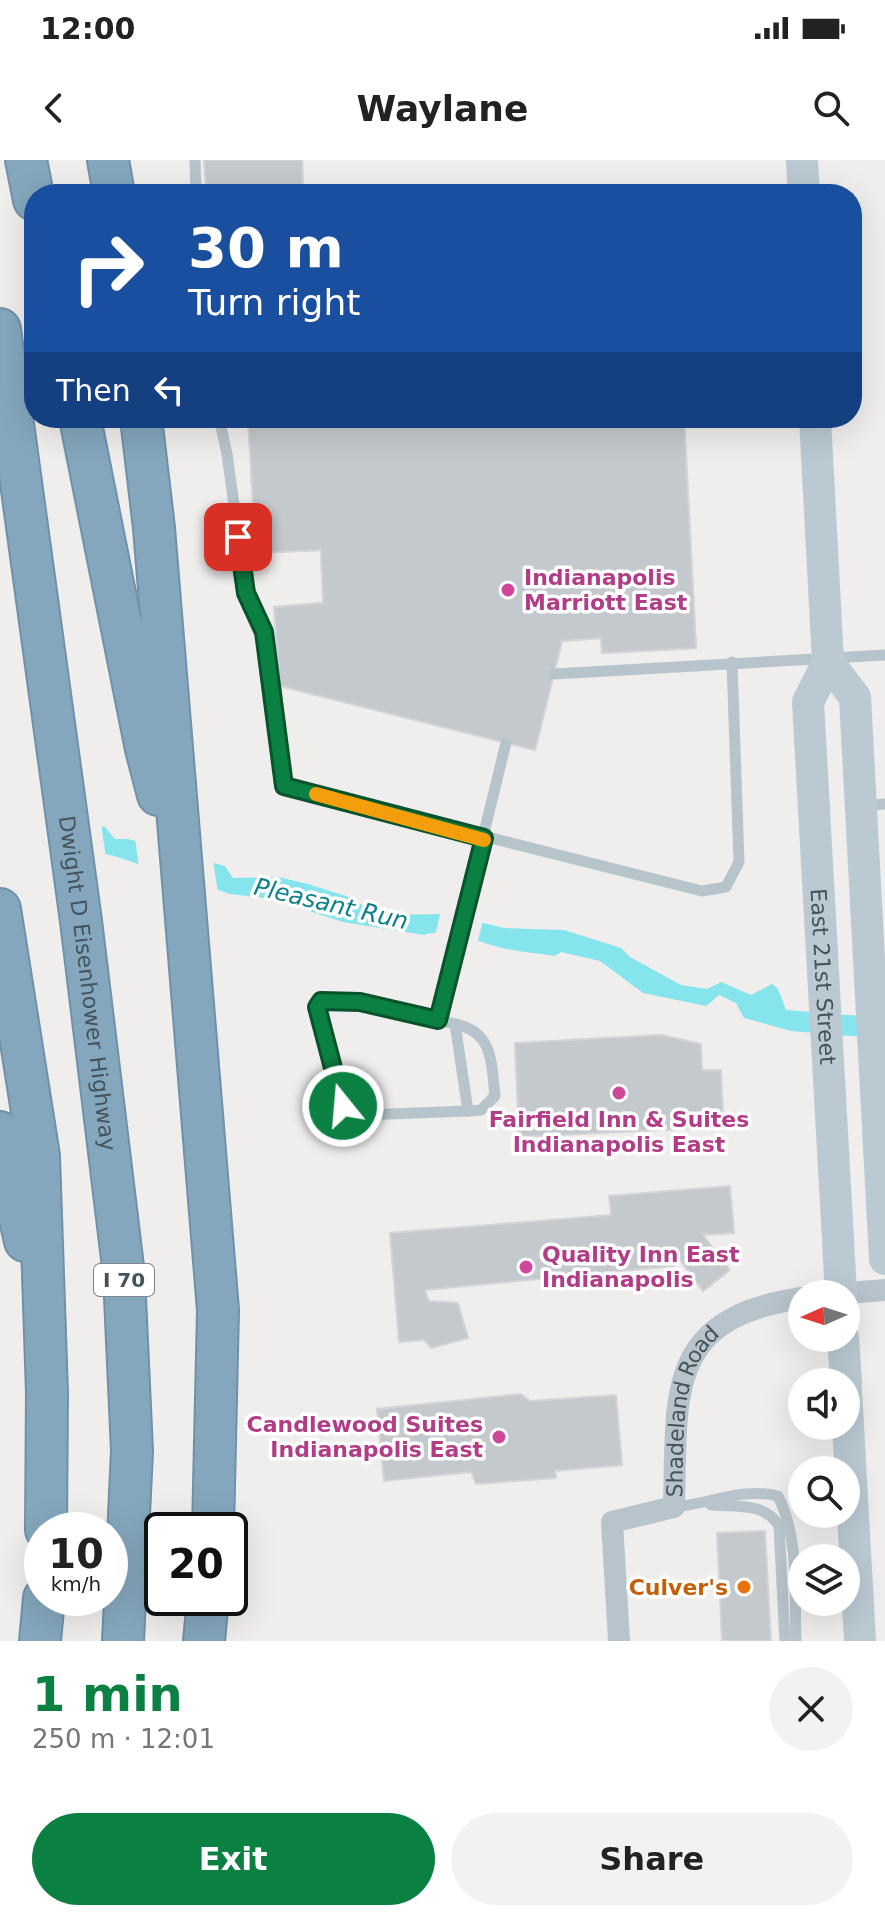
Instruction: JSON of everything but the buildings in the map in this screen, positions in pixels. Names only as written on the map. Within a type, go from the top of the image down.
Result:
[{"type":"highway","points":[[26,160],[31,184]]},
{"type":"highway","points":[[111,160],[113,184]]},
{"type":"highway","name":"Dwight D Eisenhower Highway","points":[[0,329],[81,921],[122,1259],[130,1358],[131,1495],[123,1641]]},
{"type":"highway","points":[[82,428],[166,786],[183,879],[218,1310],[213,1512]]},
{"type":"highway","points":[[142,428],[154,528],[166,786]]},
{"type":"highway","points":[[0,909],[39,1156],[45,1322],[46,1512]]},
{"type":"highway","points":[[0,1132],[45,1322]]},
{"type":"highway","points":[[40,1641],[42,1616]]},
{"type":"highway","points":[[204,1641],[206,1616]]},
{"type":"main road","points":[[802,160],[803,184]]},
{"type":"main road","name":"East 21st Street","points":[[816,428],[828,660],[808,702],[828,1064],[852,1280]]},
{"type":"main road","points":[[828,660],[855,697],[873,805],[869,953],[885,1259]]},
{"type":"main road","points":[[849,1440],[860,1641]]},
{"type":"street","name":"Shadeland Road","points":[[619,1641],[612,1522],[674,1507],[679,1387],[697,1349],[709,1334],[739,1313],[763,1304],[788,1300]]},
{"type":"lane","points":[[195,160],[196,184]]},
{"type":"lane","points":[[221,428],[246,593],[264,632],[284,786],[702,891],[726,887],[739,862],[732,662]]},
{"type":"lane","points":[[554,674],[885,655]]},
{"type":"lane","points":[[438,1020],[506,743]]},
{"type":"lane","points":[[341,999],[438,1020],[477,1032],[489,1044],[495,1096],[481,1110],[364,1115],[348,1111],[338,1098],[317,1007],[321,1001],[341,999]]},
{"type":"lane","points":[[455,1024],[468,1111]]},
{"type":"lane","points":[[706,1505],[740,1493],[761,1492],[778,1496],[788,1517],[792,1539],[796,1641]]},
{"type":"lane","points":[[674,1507],[758,1508],[772,1514],[779,1526],[785,1641]]},
{"type":"water","name":"Pleasant Run","points":[[0,806],[105,827],[115,839],[128,839],[225,866],[233,878],[278,877],[308,884],[349,897],[379,915],[446,914],[504,928],[564,930],[621,948],[630,957],[681,985],[707,989],[721,982],[751,995],[772,984],[778,989],[786,1010],[885,1018],[885,1039],[791,1031],[744,1018],[736,1003],[719,995],[706,1006],[643,993],[600,961],[561,952],[555,956],[498,947],[452,934],[424,935],[343,922],[273,899],[230,894],[114,856],[0,829]]},
{"type":"pier","points":[[0,802],[101,822],[106,858],[0,833]]},
{"type":"pier","points":[[135,837],[213,859],[218,894],[139,868]]},
{"type":"pier","points":[[441,910],[484,917],[477,944],[435,936]]},
{"type":"slow traffic","points":[[316,794],[484,840]]},
{"type":"place","name":"Indianapolis Marriott East","points":[[508,590]]},
{"type":"place","name":"Fairfield Inn & Suites Indianapolis East","points":[[619,1093]]},
{"type":"place","name":"Quality Inn East Indianapolis","points":[[526,1267]]},
{"type":"place","name":"Candlewood Suites Indianapolis East","points":[[499,1437]]},
{"type":"place","name":"Culver's","points":[[744,1587]]},
{"type":"route","points":[[238,537],[246,593],[264,632],[284,786],[484,838],[438,1020],[341,999],[321,1001],[317,1007],[338,1098],[343,1106]]}]
